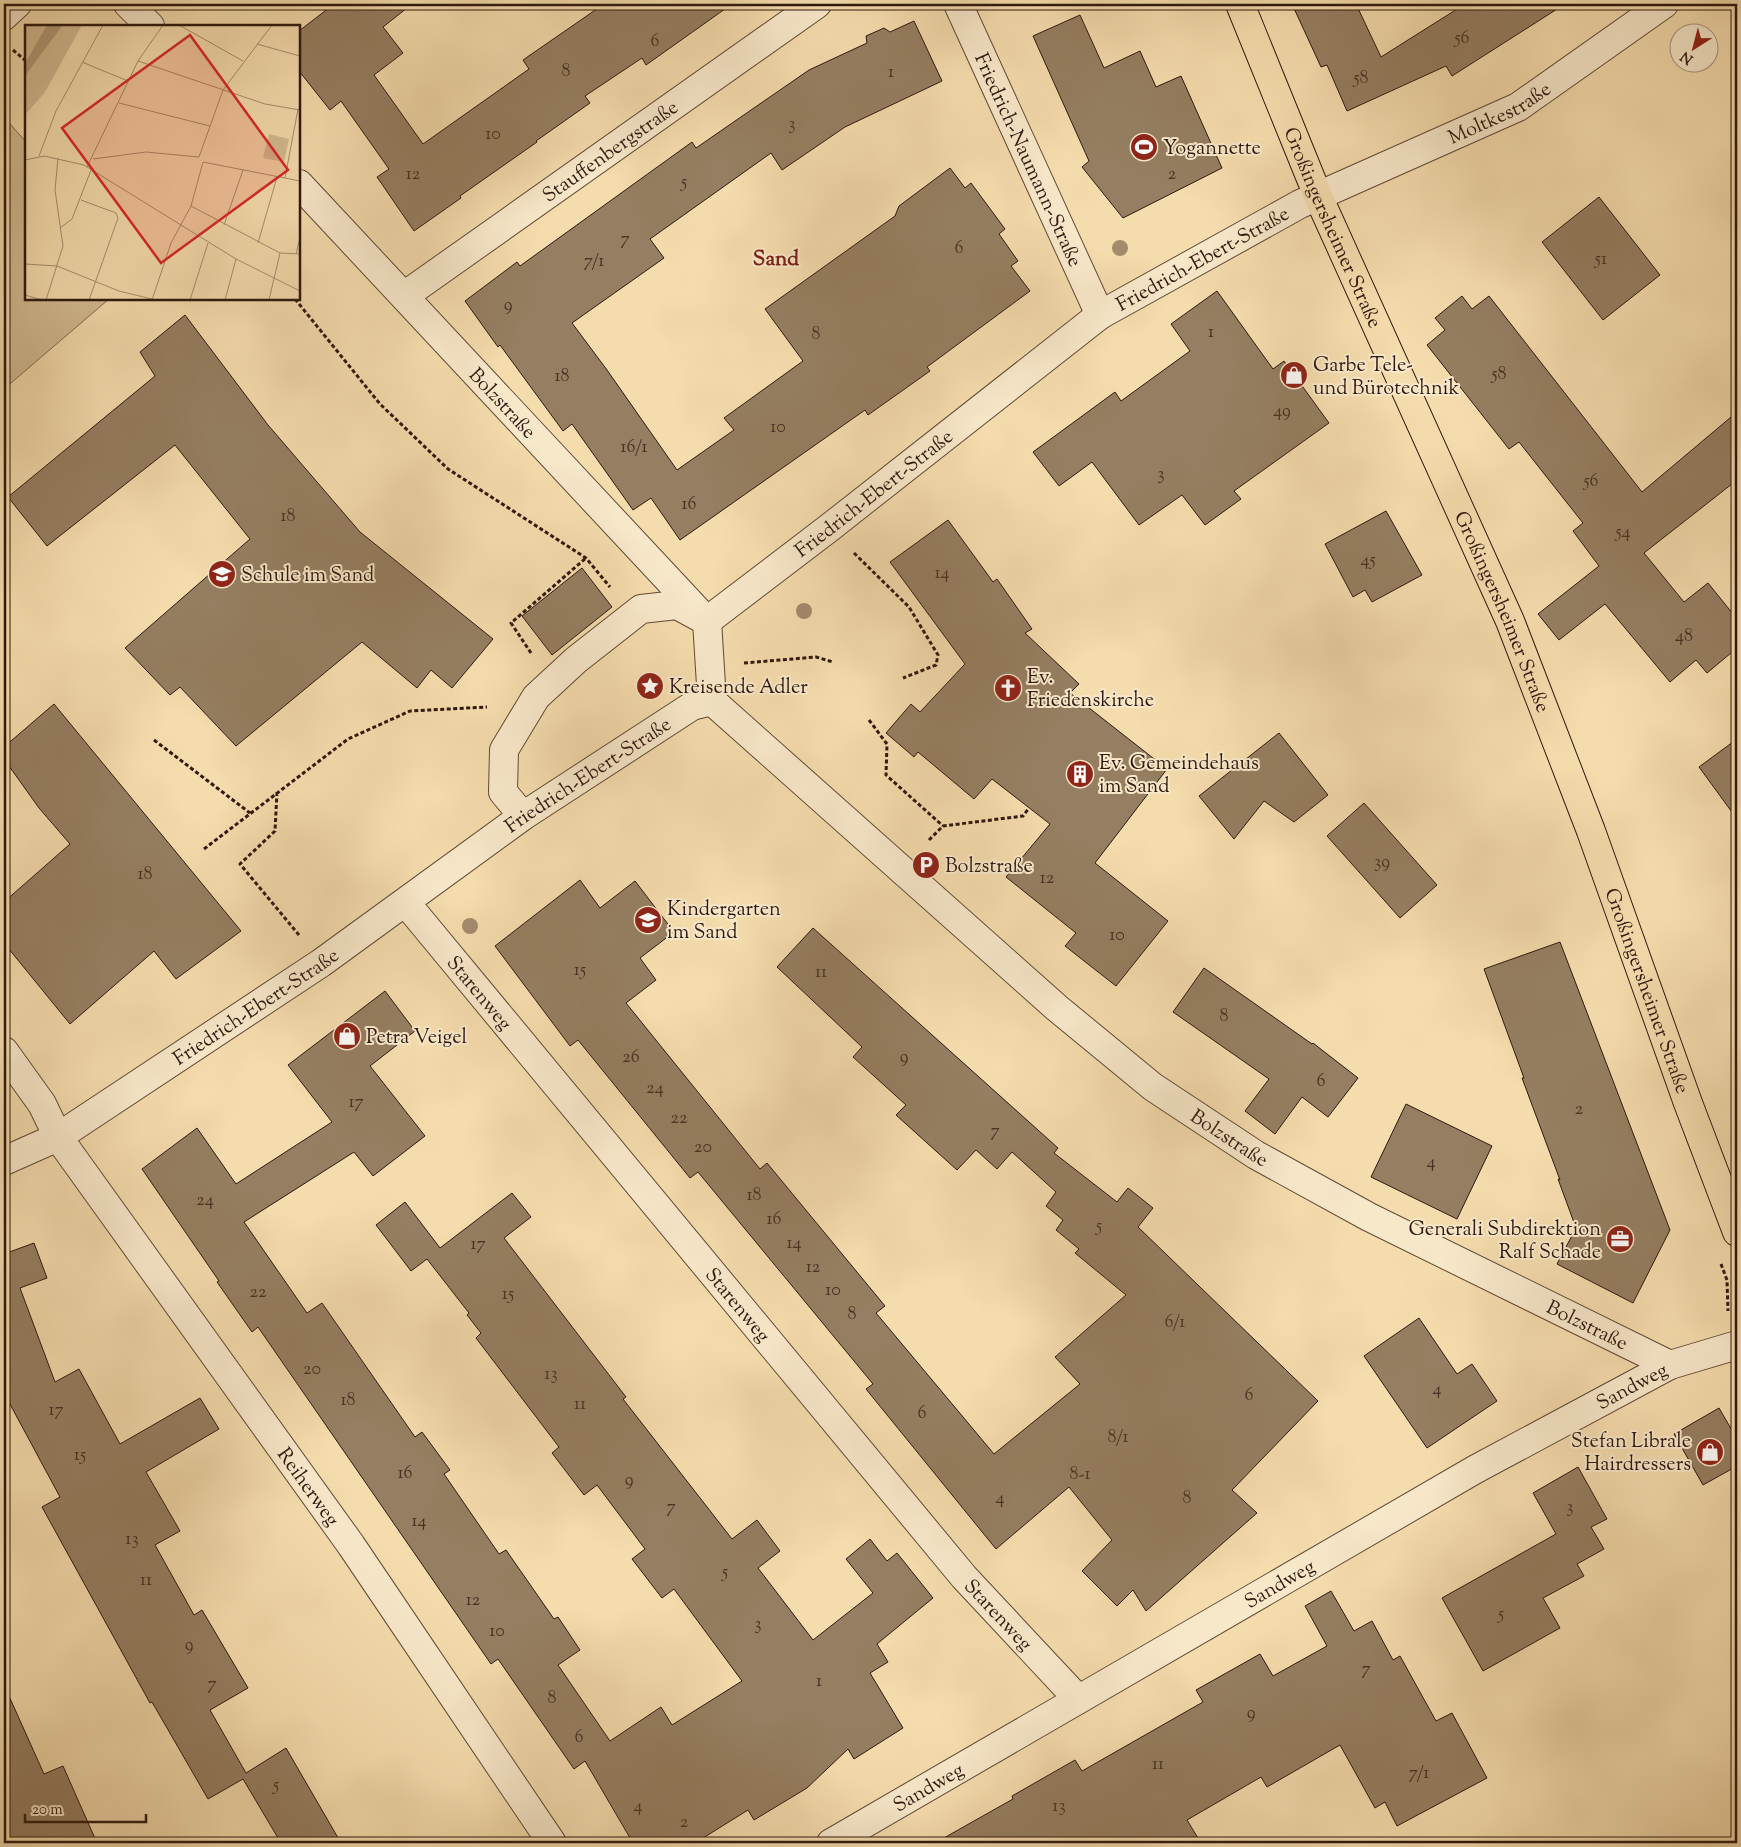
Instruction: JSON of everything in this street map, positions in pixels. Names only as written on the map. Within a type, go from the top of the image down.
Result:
[{"type":"main road","name":"Großingersheimer Straße","points":[[1240,4],[1318,196],[1510,621],[1591,832],[1688,1103],[1737,1232]]},
{"type":"street","points":[[4,16],[17,4]]},
{"type":"street","name":"Stauffenbergstraße","points":[[404,296],[817,4]]},
{"type":"street","name":"Friedrich-Naumann-Straße","points":[[958,4],[1100,315]]},
{"type":"street","name":"Moltkestraße","points":[[1318,196],[1518,107],[1664,4]]},
{"type":"street","name":"Bolzstraße","points":[[300,185],[707,621]]},
{"type":"street","name":"Friedrich-Ebert-Straße","points":[[707,621],[829,528],[1100,315],[1318,196]]},
{"type":"street","points":[[523,816],[503,792],[504,750],[536,696],[576,660],[641,609],[677,605],[707,621],[712,701]]},
{"type":"street","name":"Bolzstraße","points":[[712,701],[1050,1001],[1153,1087],[1256,1155],[1369,1217],[1670,1365]]},
{"type":"street","name":"Friedrich-Ebert-Straße","points":[[4,1161],[58,1137],[321,963],[406,903],[523,816],[692,706],[712,701]]},
{"type":"street","name":"Starenweg","points":[[406,903],[964,1576],[1078,1699]]},
{"type":"street","name":"Reiherweg","points":[[4,1051],[42,1104],[58,1137],[351,1545],[552,1843]]},
{"type":"street","name":"Sandweg","points":[[843,1841],[1078,1699],[1476,1469],[1670,1365],[1737,1345]]},
{"type":"path","points":[[296,300],[380,404],[448,469],[586,558],[616,594]]},
{"type":"path","points":[[829,528],[909,607],[938,655],[936,665],[903,678]]},
{"type":"path","points":[[534,659],[511,623],[586,558]]},
{"type":"path","points":[[710,666],[816,656],[833,662]]},
{"type":"path","points":[[204,849],[348,739],[410,711],[495,707]]},
{"type":"path","points":[[869,720],[887,744],[886,775],[943,826]]},
{"type":"path","points":[[154,740],[250,813]]},
{"type":"path","points":[[277,792],[274,831],[240,864],[321,963]]},
{"type":"path","points":[[929,840],[943,826],[1023,816],[1029,808]]},
{"type":"shaded area","points":[[4,117],[25,141],[25,300],[108,300],[4,389]]},
{"type":"building","points":[[334,4],[412,4],[383,27],[403,53],[374,75],[423,144],[529,69],[523,60],[604,4],[732,4],[646,65],[642,58],[585,96],[590,103],[414,231],[377,177],[389,169],[341,101],[330,110],[300,72],[300,30]]},
{"type":"building","points":[[1292,4],[1356,4],[1381,57],[1465,4],[1565,4],[1452,76],[1446,66],[1347,111],[1327,65],[1321,67]]},
{"type":"building","points":[[1080,15],[1104,68],[1140,51],[1156,87],[1181,76],[1222,168],[1123,218],[1082,167],[1089,161],[1033,36]]},
{"type":"building","points":[[914,21],[942,81],[845,127],[782,170],[771,153],[650,239],[664,258],[572,323],[677,470],[734,430],[724,418],[803,361],[765,309],[895,216],[899,206],[950,168],[965,188],[971,183],[1005,229],[999,234],[1018,261],[1011,266],[1030,291],[927,367],[930,371],[868,415],[865,410],[680,540],[651,498],[633,510],[572,424],[563,431],[465,301],[517,262],[520,266],[692,142],[696,148],[809,70],[867,43],[866,36],[884,28],[890,32]]},
{"type":"building","points":[[1599,197],[1660,275],[1603,320],[1542,242]]},
{"type":"building","points":[[1217,291],[1273,369],[1284,361],[1329,423],[1234,491],[1241,499],[1205,525],[1182,495],[1139,525],[1092,462],[1059,486],[1033,452],[1115,392],[1121,401],[1190,351],[1171,324]]},
{"type":"building","points":[[1462,296],[1472,309],[1489,296],[1642,492],[1737,412],[1737,480],[1644,553],[1684,602],[1708,583],[1737,619],[1737,648],[1707,673],[1696,660],[1670,682],[1605,604],[1559,640],[1538,614],[1599,566],[1573,531],[1583,523],[1519,442],[1509,449],[1427,345],[1445,330],[1435,318]]},
{"type":"building","points":[[185,315],[268,425],[360,532],[493,639],[452,688],[431,670],[417,688],[362,642],[236,746],[180,687],[170,695],[125,648],[250,539],[175,445],[47,546],[8,497],[155,376],[140,352]]},
{"type":"building","points":[[1386,511],[1422,575],[1372,602],[1365,590],[1353,597],[1325,544]]},
{"type":"building","points":[[948,520],[993,582],[997,579],[1032,629],[1025,633],[1079,684],[1070,693],[1167,769],[1095,863],[1168,921],[1116,986],[1065,946],[1076,933],[1006,877],[1050,824],[992,779],[974,799],[918,752],[914,757],[886,733],[911,704],[920,712],[965,664],[890,562]]},
{"type":"building","points":[[582,568],[612,607],[552,655],[522,616]]},
{"type":"building","points":[[54,704],[241,931],[176,979],[154,951],[70,1024],[4,943],[4,902],[70,844],[39,808],[4,759],[4,747]]},
{"type":"building","points":[[1279,733],[1328,795],[1294,822],[1264,801],[1234,839],[1199,796]]},
{"type":"building","points":[[1737,739],[1737,819],[1699,767]]},
{"type":"building","points":[[1364,803],[1437,885],[1400,918],[1327,836]]},
{"type":"building","points":[[580,880],[600,908],[635,881],[674,932],[640,958],[656,980],[626,1003],[760,1169],[767,1163],[885,1306],[876,1313],[994,1454],[1080,1384],[1055,1357],[1126,1295],[1075,1253],[1079,1249],[1056,1230],[1063,1220],[1046,1206],[1056,1192],[1012,1152],[997,1169],[976,1150],[957,1170],[896,1115],[906,1105],[853,1057],[862,1047],[777,967],[813,928],[1058,1148],[1054,1153],[1117,1202],[1128,1188],[1153,1208],[1138,1227],[1318,1401],[1232,1490],[1257,1513],[1146,1611],[1133,1590],[1117,1606],[1082,1571],[1112,1540],[1069,1487],[996,1549],[866,1389],[873,1384],[698,1172],[690,1178],[578,1040],[570,1046],[495,946]]},
{"type":"building","points":[[1560,942],[1670,1230],[1633,1303],[1557,1264],[1576,1228],[1484,969]]},
{"type":"building","points":[[1204,968],[1313,1043],[1358,1078],[1328,1117],[1302,1097],[1275,1134],[1245,1111],[1269,1079],[1173,1012]]},
{"type":"building","points":[[385,991],[415,1031],[370,1066],[425,1136],[373,1176],[354,1152],[244,1222],[307,1313],[322,1303],[415,1437],[422,1432],[450,1470],[444,1474],[499,1554],[506,1550],[554,1619],[558,1617],[580,1650],[558,1665],[610,1741],[661,1707],[672,1725],[742,1681],[674,1589],[662,1598],[632,1559],[645,1549],[597,1485],[584,1495],[552,1453],[559,1447],[476,1338],[481,1333],[467,1315],[469,1313],[427,1259],[411,1271],[376,1225],[405,1202],[440,1248],[512,1193],[531,1217],[504,1238],[626,1397],[623,1399],[732,1539],[757,1520],[780,1551],[758,1568],[813,1640],[873,1593],[846,1559],[870,1539],[887,1561],[897,1553],[933,1598],[877,1644],[888,1662],[870,1673],[903,1728],[854,1759],[848,1749],[807,1788],[754,1820],[748,1810],[695,1843],[633,1843],[585,1761],[574,1769],[498,1659],[491,1664],[258,1327],[252,1332],[142,1169],[197,1128],[236,1184],[332,1122],[288,1065]]},
{"type":"building","points":[[1406,1104],[1492,1146],[1457,1219],[1371,1177]]},
{"type":"building","points":[[34,1243],[47,1278],[20,1288],[55,1382],[79,1369],[120,1444],[200,1398],[219,1429],[146,1472],[180,1531],[155,1545],[194,1615],[202,1610],[248,1688],[210,1710],[246,1773],[286,1748],[341,1843],[281,1843],[243,1779],[208,1799],[152,1702],[150,1703],[42,1507],[60,1497],[4,1393],[4,1254]]},
{"type":"building","points":[[1419,1318],[1457,1374],[1472,1364],[1497,1401],[1427,1448],[1364,1356]]},
{"type":"building","points":[[1719,1408],[1737,1439],[1737,1466],[1703,1485],[1674,1434]]},
{"type":"building","points":[[1578,1467],[1607,1519],[1591,1527],[1604,1549],[1577,1564],[1584,1576],[1543,1598],[1560,1628],[1483,1671],[1442,1598],[1556,1534],[1533,1493]]},
{"type":"building","points":[[1331,1591],[1354,1631],[1372,1621],[1393,1660],[1400,1656],[1436,1721],[1452,1713],[1487,1778],[1397,1826],[1385,1802],[1375,1808],[1340,1745],[1267,1787],[1261,1777],[1187,1820],[1201,1843],[935,1843],[1013,1799],[1012,1796],[1075,1760],[1082,1771],[1203,1702],[1196,1690],[1260,1654],[1273,1676],[1327,1646],[1305,1606]]},
{"type":"building","points":[[4,1685],[44,1774],[63,1766],[97,1843],[4,1843]]},
{"type":"place","name":"Yogannette","points":[[1144,147]]},
{"type":"place","name":"Garbe Tele- und Bürotechnik","points":[[1294,375]]},
{"type":"place","name":"Schule im Sand","points":[[222,574]]},
{"type":"place","name":"Kreisende Adler","points":[[650,686]]},
{"type":"place","name":"Ev. Friedenskirche","points":[[1008,688]]},
{"type":"place","name":"Ev. Gemeindehaus im Sand","points":[[1080,774]]},
{"type":"place","name":"Bolzstraße","points":[[926,865]]},
{"type":"place","name":"Kindergarten im Sand","points":[[648,920]]},
{"type":"place","name":"Petra Veigel","points":[[347,1036]]},
{"type":"place","name":"Generali Subdirektion Ralf Schade","points":[[1620,1239]]},
{"type":"place","name":"Stefan Librale Hairdressers","points":[[1710,1452]]},
{"type":"district","name":"Sand","points":[[776,258]]}]
